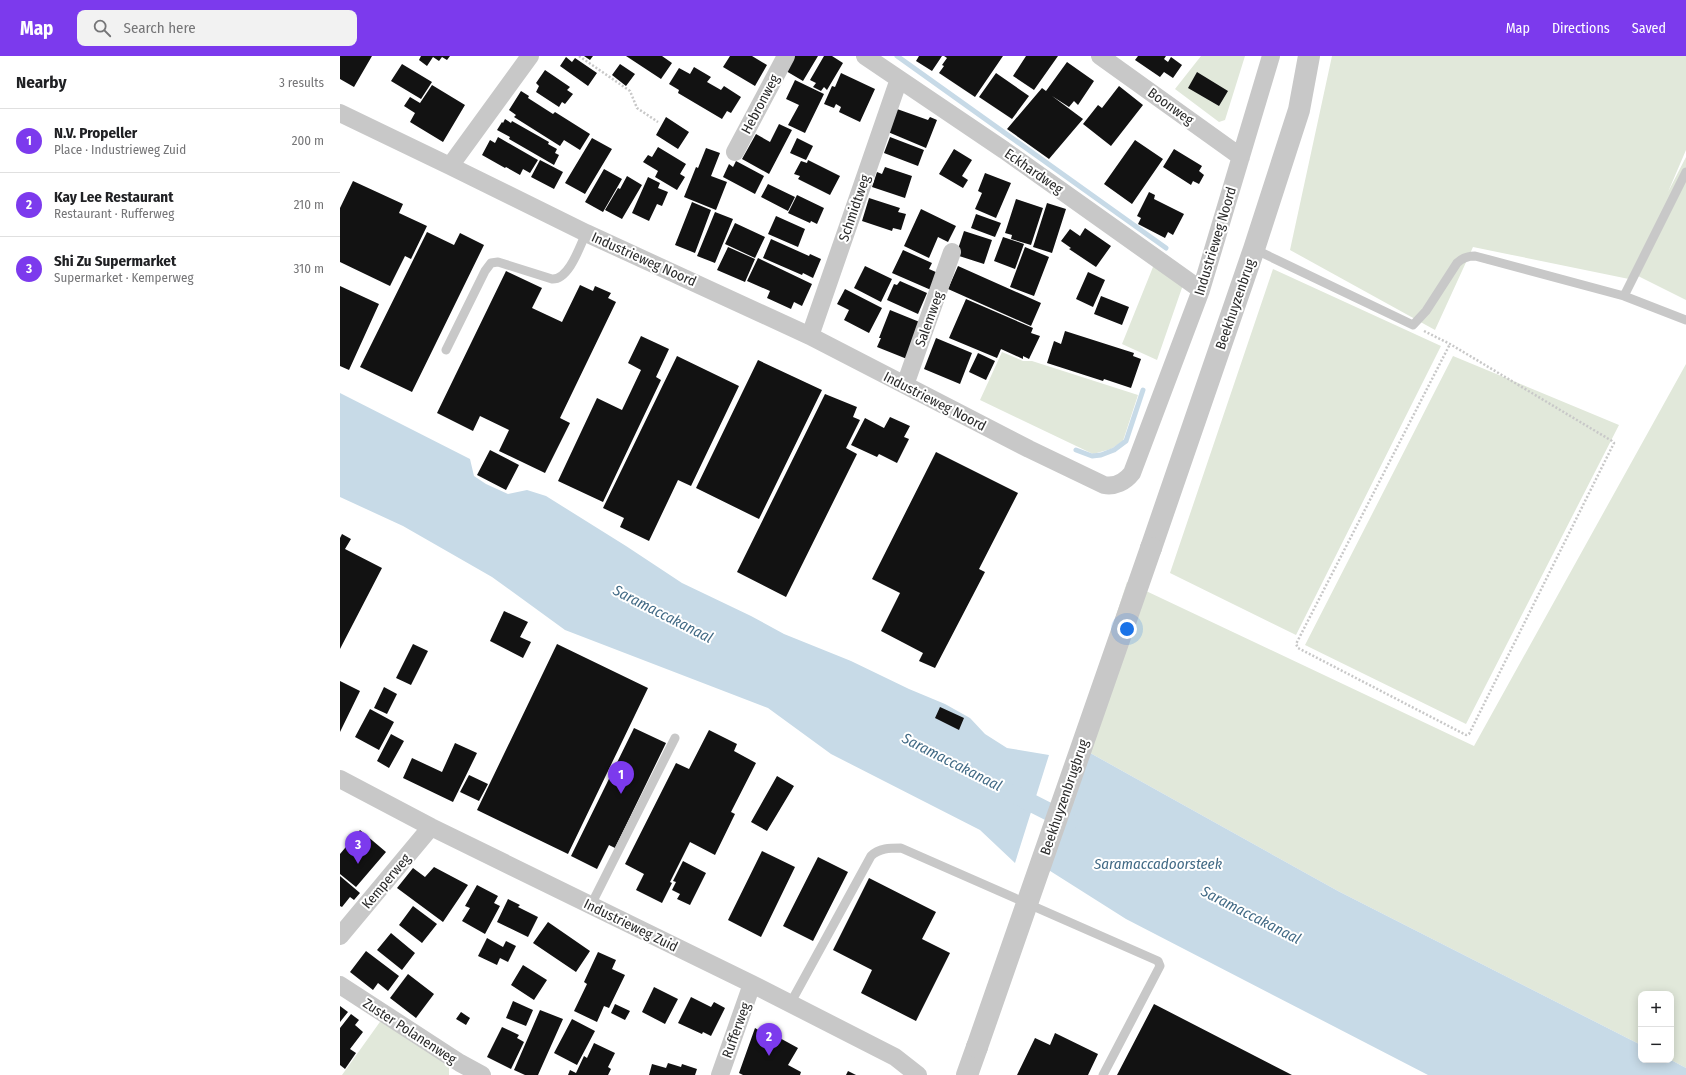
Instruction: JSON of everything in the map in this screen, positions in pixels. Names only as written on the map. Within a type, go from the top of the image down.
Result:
[{"type":"street","points":[[450,166],[530,56]]},
{"type":"street","name":"Hebronweg","points":[[735,152],[786,56]]},
{"type":"street","name":"Eckhardweg","points":[[865,56],[1004,150],[1201,290]]},
{"type":"street","name":"Boonweg","points":[[1100,56],[1241,157]]},
{"type":"street","name":"Industrieweg Noord","points":[[340,113],[586,233],[810,336],[1029,449],[1104,485],[1111,486],[1124,482],[1132,473],[1201,290],[1271,56]]},
{"type":"street","name":"Beekhuyzenbrug","points":[[1151,548],[1254,249],[1299,110],[1309,56]]},
{"type":"street","name":"Schmidtweg","points":[[810,336],[899,79]]},
{"type":"street","name":"Salemweg","points":[[905,385],[952,252]]},
{"type":"street","name":"Beekhuyzenbrugbrug","points":[[968,1075],[1151,548]]},
{"type":"street","name":"Industrieweg Zuid","points":[[340,779],[431,827],[752,984],[895,1057],[918,1075]]},
{"type":"street","name":"Kemperweg","points":[[340,936],[431,827]]},
{"type":"street","name":"Rufferweg","points":[[720,1075],[752,984]]},
{"type":"street","name":"Zuster Polanenweg","points":[[340,985],[457,1069],[482,1075]]},
{"type":"lane","points":[[1624,296],[1686,172]]},
{"type":"lane","points":[[446,350],[485,271],[491,263],[498,262],[556,279],[563,276],[568,269],[586,233]]},
{"type":"lane","points":[[1254,249],[1413,325],[1426,311],[1457,263],[1469,256],[1475,256],[1624,296],[1686,320]]},
{"type":"lane","points":[[591,905],[675,738]]},
{"type":"lane","points":[[790,1004],[871,856],[879,850],[901,848],[1158,961],[1160,966],[1103,1075]]},
{"type":"path","points":[[579,56],[630,91],[637,108],[658,122]]},
{"type":"path","points":[[1413,325],[1450,344],[1612,441],[1614,444],[1469,734],[1466,735],[1298,648],[1296,644],[1450,344]]},
{"type":"shaded area","points":[[1201,56],[1245,56],[1225,120],[1219,122],[1175,89]]},
{"type":"shaded area","points":[[1332,56],[1686,56],[1686,150],[1668,192],[1686,157],[1686,300],[1632,273],[1629,279],[1473,247],[1435,330],[1290,250]]},
{"type":"shaded area","points":[[1155,262],[1184,282],[1157,360],[1122,344]]},
{"type":"shaded area","points":[[1273,269],[1441,346],[1296,635],[1170,573]]},
{"type":"shaded area","points":[[1002,352],[1023,361],[1032,361],[1138,395],[1123,441],[1111,449],[1093,454],[980,400]]},
{"type":"shaded area","points":[[1453,356],[1619,425],[1466,724],[1305,645]]},
{"type":"shaded area","points":[[1686,364],[1686,1068],[1674,1062],[1674,991],[1638,991],[1638,1043],[1338,891],[1074,744],[1127,582],[1474,746]]},
{"type":"shaded area","points":[[382,1019],[449,1065],[449,1075],[342,1075]]},
{"type":"water","points":[[340,393],[470,459],[474,476],[486,484],[508,494],[527,490],[546,496],[682,583],[751,616],[784,634],[851,661],[909,689],[945,704],[970,718],[985,734],[1007,748],[1049,755],[1015,863],[980,830],[831,754],[768,708],[565,630],[492,577],[403,526],[340,497]]},
{"type":"water","name":"Saramaccadoorsteek","points":[[1074,744],[1338,891],[1638,1043],[1638,1063],[1674,1063],[1674,1062],[1686,1068],[1686,1075],[1428,1075],[1126,919],[1047,869]]},
{"type":"building","points":[[340,56],[372,56],[354,87],[340,79]]},
{"type":"building","points":[[421,56],[450,56],[447,60],[442,57],[439,61],[433,57],[427,66],[419,60]]},
{"type":"building","points":[[584,56],[593,56],[590,60]]},
{"type":"building","points":[[626,56],[662,56],[672,63],[661,79]]},
{"type":"building","points":[[730,56],[752,56],[767,65],[755,86],[723,67]]},
{"type":"building","points":[[794,56],[818,56],[803,81],[786,71]]},
{"type":"building","points":[[824,56],[832,56],[843,63],[827,90],[824,87],[821,91],[813,87],[816,83],[810,80]]},
{"type":"building","points":[[919,56],[942,56],[932,71],[916,61]]},
{"type":"building","points":[[944,56],[1003,56],[975,97],[939,73],[947,58]]},
{"type":"building","points":[[1026,56],[1058,56],[1034,90],[1013,76]]},
{"type":"building","points":[[1138,56],[1166,56],[1164,59],[1168,62],[1171,57],[1182,65],[1173,78],[1164,72],[1160,77],[1135,60]]},
{"type":"building","points":[[566,57],[572,62],[575,58],[597,73],[588,86],[560,66]]},
{"type":"building","points":[[1067,62],[1094,81],[1078,105],[1074,101],[1069,107],[1052,96],[1083,119],[1049,159],[1007,129],[1042,88],[1046,91]]},
{"type":"building","points":[[402,64],[432,82],[421,99],[391,81]]},
{"type":"building","points":[[620,64],[635,74],[626,86],[612,75]]},
{"type":"building","points":[[694,67],[711,77],[707,82],[721,90],[724,86],[741,97],[731,113],[727,111],[722,119],[678,93],[679,90],[669,84],[679,68],[690,74]]},
{"type":"building","points":[[545,70],[570,87],[567,90],[573,94],[565,104],[562,102],[559,107],[536,92],[539,86],[536,83]]},
{"type":"building","points":[[1197,72],[1228,91],[1219,106],[1188,88]]},
{"type":"building","points":[[841,73],[875,89],[860,122],[839,112],[841,107],[836,104],[834,108],[824,104],[832,86],[835,87]]},
{"type":"building","points":[[996,73],[1029,96],[1012,119],[979,97]]},
{"type":"building","points":[[795,80],[824,94],[805,133],[788,125],[799,105],[786,99]]},
{"type":"building","points":[[432,85],[465,105],[443,142],[410,122],[415,113],[404,106],[410,97],[420,103]]},
{"type":"building","points":[[1119,86],[1143,105],[1111,146],[1083,124],[1098,105],[1102,108]]},
{"type":"building","points":[[521,91],[529,96],[528,98],[553,114],[555,112],[590,134],[580,150],[564,140],[560,146],[514,117],[516,115],[509,110]]},
{"type":"building","points":[[897,109],[928,120],[930,117],[937,120],[926,148],[888,132]]},
{"type":"building","points":[[666,117],[689,132],[678,149],[656,135]]},
{"type":"building","points":[[505,119],[511,123],[512,121],[549,142],[548,144],[557,149],[555,153],[559,155],[554,165],[509,139],[510,137],[497,130]]},
{"type":"building","points":[[779,124],[792,130],[769,174],[742,159],[756,134],[770,142]]},
{"type":"building","points":[[498,137],[538,160],[530,173],[523,169],[520,175],[482,155],[490,140],[495,143]]},
{"type":"building","points":[[890,137],[924,150],[918,166],[884,153]]},
{"type":"building","points":[[592,138],[612,149],[585,194],[565,183]]},
{"type":"building","points":[[797,138],[813,146],[806,160],[790,153]]},
{"type":"building","points":[[1135,140],[1163,159],[1132,204],[1104,184]]},
{"type":"building","points":[[658,147],[686,164],[680,174],[685,177],[677,190],[655,177],[658,171],[643,162],[648,155],[652,157]]},
{"type":"building","points":[[706,148],[720,153],[711,176],[727,182],[716,210],[684,197],[696,167],[698,168]]},
{"type":"building","points":[[954,149],[972,160],[962,176],[968,180],[963,188],[939,174]]},
{"type":"building","points":[[1174,149],[1202,166],[1199,171],[1204,175],[1199,184],[1193,181],[1191,185],[1163,167]]},
{"type":"building","points":[[540,160],[563,172],[554,189],[531,177]]},
{"type":"building","points":[[808,160],[840,176],[830,195],[798,179],[800,176],[794,174],[801,161],[807,163]]},
{"type":"building","points":[[736,161],[764,176],[755,194],[723,177],[729,164],[733,167]]},
{"type":"building","points":[[885,167],[912,176],[905,198],[872,187],[877,172],[882,174]]},
{"type":"building","points":[[604,169],[622,179],[603,212],[585,202]]},
{"type":"building","points":[[985,173],[1011,183],[996,218],[975,209],[982,193],[978,191]]},
{"type":"building","points":[[627,176],[642,185],[622,219],[605,210]]},
{"type":"building","points":[[648,177],[660,183],[658,188],[668,192],[662,206],[657,204],[649,221],[632,213]]},
{"type":"building","points":[[353,181],[403,204],[399,213],[427,226],[411,259],[405,256],[390,286],[340,262],[340,208]]},
{"type":"building","points":[[768,184],[795,197],[788,211],[761,197]]},
{"type":"building","points":[[1149,192],[1155,195],[1154,199],[1184,214],[1173,235],[1168,232],[1165,238],[1138,224],[1141,218],[1137,216]]},
{"type":"building","points":[[797,195],[824,208],[817,224],[811,221],[810,223],[788,213]]},
{"type":"building","points":[[869,198],[900,208],[898,212],[906,214],[901,230],[893,228],[892,231],[862,221]]},
{"type":"building","points":[[1016,199],[1043,208],[1031,245],[1011,239],[1012,235],[1005,233]]},
{"type":"building","points":[[692,202],[711,210],[695,253],[675,245]]},
{"type":"building","points":[[1047,203],[1066,209],[1052,253],[1033,247]]},
{"type":"building","points":[[921,209],[956,226],[948,242],[938,237],[929,258],[904,246]]},
{"type":"building","points":[[715,212],[733,219],[715,263],[697,256]]},
{"type":"building","points":[[976,214],[1001,223],[995,237],[971,228]]},
{"type":"building","points":[[776,216],[805,229],[798,247],[768,234]]},
{"type":"building","points":[[735,223],[765,237],[755,258],[725,244]]},
{"type":"building","points":[[1085,228],[1111,246],[1096,267],[1069,249],[1071,248],[1061,241],[1070,229],[1080,236]]},
{"type":"building","points":[[964,231],[992,240],[984,264],[956,255]]},
{"type":"building","points":[[427,232],[454,245],[460,233],[484,245],[412,392],[360,367]]},
{"type":"building","points":[[1003,237],[1024,244],[1015,269],[994,261]]},
{"type":"building","points":[[771,239],[809,256],[810,254],[821,259],[813,278],[803,273],[802,275],[763,258]]},
{"type":"building","points":[[728,247],[755,259],[745,282],[717,270]]},
{"type":"building","points":[[1025,247],[1049,257],[1034,296],[1010,287]]},
{"type":"building","points":[[903,250],[932,263],[929,269],[938,273],[931,290],[892,273]]},
{"type":"building","points":[[758,258],[812,284],[802,306],[794,302],[791,309],[767,298],[770,291],[747,281]]},
{"type":"building","points":[[865,266],[892,279],[881,302],[854,288]]},
{"type":"building","points":[[958,266],[1041,303],[1031,326],[948,289]]},
{"type":"building","points":[[506,271],[542,288],[532,308],[562,322],[580,285],[593,291],[595,286],[611,293],[608,298],[616,302],[560,418],[570,423],[545,473],[499,451],[509,430],[480,416],[473,431],[437,413]]},
{"type":"building","points":[[1088,272],[1105,280],[1093,307],[1076,299]]},
{"type":"building","points":[[900,281],[927,293],[918,314],[887,300],[894,284],[897,285]]},
{"type":"building","points":[[340,286],[379,304],[349,370],[340,366]]},
{"type":"building","points":[[845,289],[882,308],[869,333],[844,320],[849,310],[837,304]]},
{"type":"building","points":[[1101,296],[1129,307],[1122,325],[1094,314]]},
{"type":"building","points":[[966,299],[1033,328],[1031,333],[1040,336],[1029,359],[1023,356],[1023,359],[1001,349],[997,358],[949,338]]},
{"type":"building","points":[[890,310],[922,323],[907,359],[877,347]]},
{"type":"building","points":[[1065,331],[1134,353],[1133,356],[1141,359],[1131,388],[1104,379],[1103,381],[1047,363],[1054,341],[1061,344]]},
{"type":"building","points":[[641,336],[669,349],[656,377],[661,380],[603,502],[558,481],[597,398],[622,410],[641,370],[628,363]]},
{"type":"building","points":[[936,338],[972,353],[960,384],[924,369]]},
{"type":"building","points":[[978,353],[995,361],[986,380],[969,372]]},
{"type":"building","points":[[677,356],[739,386],[691,486],[678,480],[649,541],[620,527],[624,518],[603,508]]},
{"type":"building","points":[[758,360],[822,390],[759,519],[696,488]]},
{"type":"building","points":[[825,394],[857,407],[853,417],[860,420],[846,448],[857,454],[786,597],[737,572]]},
{"type":"building","points":[[890,417],[910,426],[904,437],[909,439],[897,463],[879,454],[877,457],[851,445],[865,418],[884,428]]},
{"type":"building","points":[[490,450],[519,465],[506,490],[477,475]]},
{"type":"building","points":[[936,452],[1018,493],[979,569],[985,572],[935,668],[919,661],[923,653],[881,631],[900,593],[872,579]]},
{"type":"building","points":[[342,534],[351,539],[345,549],[382,568],[340,649],[340,538]]},
{"type":"building","points":[[504,611],[528,622],[520,637],[531,642],[523,658],[490,641]]},
{"type":"building","points":[[413,644],[428,651],[411,685],[396,678]]},
{"type":"building","points":[[557,644],[648,688],[568,854],[477,810]]},
{"type":"building","points":[[340,681],[360,691],[340,732]]},
{"type":"building","points":[[384,687],[397,694],[387,714],[374,708]]},
{"type":"building","points":[[940,707],[964,718],[959,730],[935,718]]},
{"type":"building","points":[[370,709],[394,722],[379,750],[355,737]]},
{"type":"building","points":[[634,728],[666,743],[615,848],[609,845],[597,869],[571,856]]},
{"type":"building","points":[[709,730],[737,744],[734,751],[756,763],[731,812],[735,814],[715,855],[690,842],[670,882],[672,883],[662,903],[636,890],[644,874],[625,864],[676,763],[689,769]]},
{"type":"building","points":[[391,734],[404,741],[389,768],[377,761]]},
{"type":"building","points":[[455,743],[477,753],[453,802],[403,778],[412,758],[442,772]]},
{"type":"building","points":[[469,775],[488,784],[479,801],[460,792]]},
{"type":"building","points":[[777,776],[794,786],[767,831],[751,822]]},
{"type":"building","points":[[360,830],[386,852],[356,887],[340,874],[340,854]]},
{"type":"building","points":[[762,851],[795,867],[761,937],[728,920]]},
{"type":"building","points":[[818,857],[848,872],[813,941],[783,926]]},
{"type":"building","points":[[683,861],[706,873],[690,905],[677,899],[680,894],[672,890],[676,882],[673,881]]},
{"type":"building","points":[[434,867],[468,885],[443,922],[397,888],[413,868],[425,877]]},
{"type":"building","points":[[340,876],[360,893],[354,900],[350,897],[342,907],[340,906]]},
{"type":"building","points":[[869,878],[936,912],[922,939],[950,953],[916,1021],[861,993],[872,970],[833,950]]},
{"type":"building","points":[[477,885],[498,896],[494,903],[500,906],[485,934],[462,921],[470,908],[465,906]]},
{"type":"building","points":[[508,899],[520,905],[518,907],[538,917],[528,937],[497,922]]},
{"type":"building","points":[[413,906],[437,924],[422,943],[399,925]]},
{"type":"building","points":[[548,922],[590,951],[576,972],[533,943]]},
{"type":"building","points":[[391,933],[415,953],[402,970],[377,950]]},
{"type":"building","points":[[487,938],[503,947],[506,941],[516,946],[508,962],[500,958],[497,965],[478,956]]},
{"type":"building","points":[[366,951],[399,976],[388,991],[378,983],[373,990],[350,972]]},
{"type":"building","points":[[598,952],[616,960],[612,969],[625,975],[609,1008],[604,1006],[597,1022],[574,1011],[587,984],[584,982]]},
{"type":"building","points":[[523,965],[547,980],[534,1000],[511,985]]},
{"type":"building","points":[[408,974],[434,994],[416,1018],[390,998]]},
{"type":"building","points":[[654,987],[678,999],[665,1024],[642,1012]]},
{"type":"building","points":[[691,997],[711,1007],[714,1002],[725,1008],[711,1036],[703,1032],[702,1034],[678,1023]]},
{"type":"building","points":[[513,1001],[533,1010],[526,1026],[506,1018]]},
{"type":"building","points":[[615,1004],[630,1011],[625,1020],[611,1013]]},
{"type":"building","points":[[1154,1004],[1292,1075],[1117,1075]]},
{"type":"building","points":[[340,1006],[348,1012],[340,1022]]},
{"type":"building","points":[[540,1010],[563,1019],[538,1075],[525,1075],[514,1070]]},
{"type":"building","points":[[461,1012],[470,1018],[466,1025],[456,1019]]},
{"type":"building","points":[[351,1014],[359,1020],[355,1025],[363,1032],[350,1049],[356,1053],[345,1069],[340,1065],[340,1028]]},
{"type":"building","points":[[572,1019],[595,1031],[577,1065],[554,1053]]},
{"type":"building","points":[[502,1027],[519,1035],[517,1038],[524,1042],[511,1069],[487,1057]]},
{"type":"building","points":[[755,1028],[765,1034],[767,1031],[798,1048],[788,1065],[801,1072],[800,1075],[743,1075],[739,1073]]},
{"type":"building","points":[[1055,1033],[1098,1054],[1088,1075],[1017,1075],[1035,1038],[1050,1045]]},
{"type":"building","points":[[594,1043],[615,1053],[608,1067],[611,1069],[608,1075],[568,1075],[570,1070],[576,1073],[584,1056],[587,1058]]},
{"type":"building","points":[[668,1063],[681,1067],[682,1064],[697,1069],[695,1075],[649,1075],[652,1064],[666,1068]]},
{"type":"building","points":[[848,1071],[856,1075],[846,1075]]},
{"type":"waterway","points":[[897,56],[1166,248]]},
{"type":"waterway","points":[[1076,450],[1092,456],[1101,455],[1114,450],[1126,441],[1143,390]]},
{"type":"waterway","name":"Saramaccakanaal","points":[[1012,793],[1069,822]]},
{"type":"place","name":"N.V. Propeller","points":[[621,794]]},
{"type":"place","name":"Shi Zu Supermarket","points":[[358,864]]},
{"type":"place","name":"Kay Lee Restaurant","points":[[769,1056]]}]
